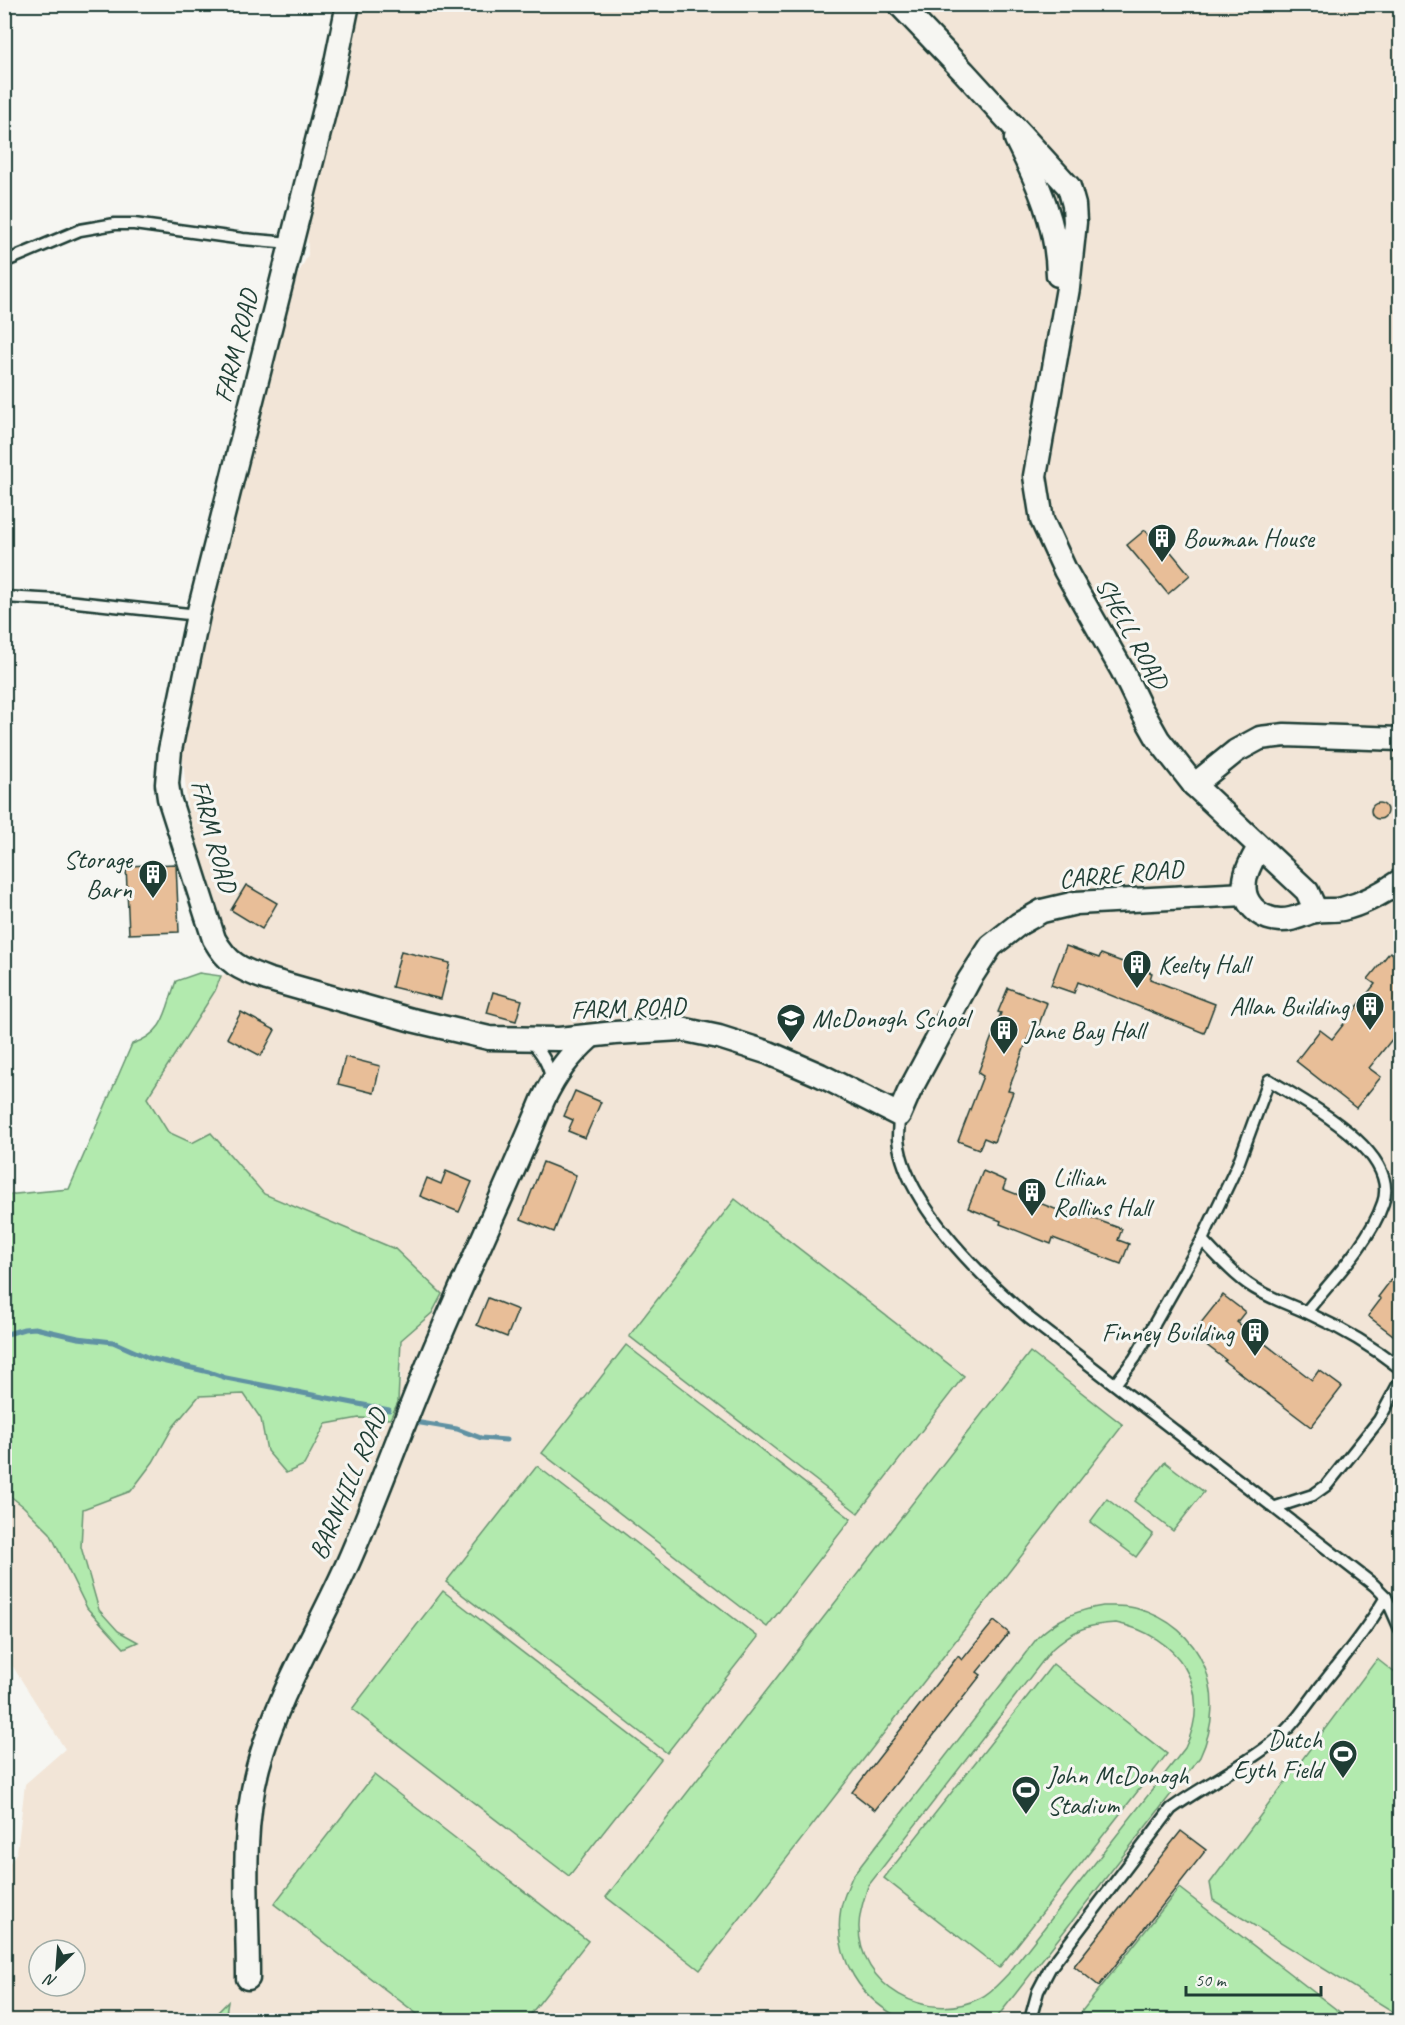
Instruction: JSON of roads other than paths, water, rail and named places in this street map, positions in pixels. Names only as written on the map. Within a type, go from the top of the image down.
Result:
[{"type":"street","name":"FARM ROAD","points":[[348,4],[198,615],[170,750],[167,784],[174,819],[214,939],[223,955],[240,967],[267,979],[412,1020],[489,1038],[530,1040],[681,1029],[719,1037],[769,1053],[820,1075],[899,1115]]},
{"type":"street","name":"SHELL ROAD","points":[[898,4],[1004,117],[1040,189],[1053,228],[1058,255],[1060,324],[1035,476],[1042,520],[1065,570],[1153,729],[1178,766],[1194,785],[1306,891],[1316,911]]},
{"type":"street","points":[[1194,785],[1236,751],[1260,738],[1285,735],[1401,739]]},
{"type":"street","points":[[1259,847],[1244,882],[1245,894],[1252,909],[1264,917],[1280,921],[1316,911],[1342,909],[1371,899],[1401,881]]},
{"type":"street","name":"CARRE ROAD","points":[[899,1115],[969,980],[991,946],[1019,924],[1042,911],[1076,903],[1245,894]]},
{"type":"street","name":"BARNHILL ROAD","points":[[248,1978],[246,1869],[248,1830],[258,1767],[271,1725],[351,1557],[432,1355],[552,1082],[570,1056],[590,1037]]},
{"type":"lane","points":[[4,261],[80,230],[115,224],[134,224],[291,243]]},
{"type":"lane","points":[[4,597],[58,600],[198,615]]},
{"type":"lane","points":[[530,1040],[542,1053],[549,1067],[552,1082]]},
{"type":"lane","points":[[1116,1383],[1135,1358],[1202,1240],[1238,1164],[1269,1080],[1355,1137],[1381,1170],[1385,1186],[1384,1201],[1376,1219],[1358,1247],[1306,1312]]},
{"type":"lane","points":[[899,1115],[898,1139],[917,1192],[932,1216],[969,1262],[994,1288],[1029,1318],[1116,1383],[1374,1585],[1386,1597],[1401,1629]]},
{"type":"lane","points":[[1202,1240],[1222,1262],[1247,1283],[1271,1298],[1342,1329],[1401,1368]]},
{"type":"lane","points":[[1276,1508],[1313,1495],[1327,1485],[1379,1420],[1401,1382]]},
{"type":"lane","points":[[1030,2020],[1038,1991],[1050,1968],[1171,1809],[1191,1794],[1260,1752],[1279,1737],[1366,1629],[1386,1597]]},
{"type":"waterway","points":[[4,1335],[35,1328],[78,1338],[113,1342],[149,1358],[226,1378],[389,1410]]},
{"type":"waterway","points":[[415,1422],[457,1429],[481,1438],[506,1440]]},
{"type":"place","name":"Bowman House","points":[[1162,564]]},
{"type":"place","name":"Storage Barn","points":[[153,900]]},
{"type":"place","name":"Keelty Hall","points":[[1137,990]]},
{"type":"place","name":"Allan Building","points":[[1370,1032]]},
{"type":"place","name":"McDonogh School","points":[[791,1044]]},
{"type":"place","name":"Jane Bay Hall","points":[[1004,1056]]},
{"type":"place","name":"Lillian Rollins Hall","points":[[1032,1218]]},
{"type":"place","name":"Finney Building","points":[[1255,1358]]},
{"type":"place","name":"Dutch Eyth Field","points":[[1343,1780]]},
{"type":"place","name":"John McDonogh Stadium","points":[[1026,1816]]}]
